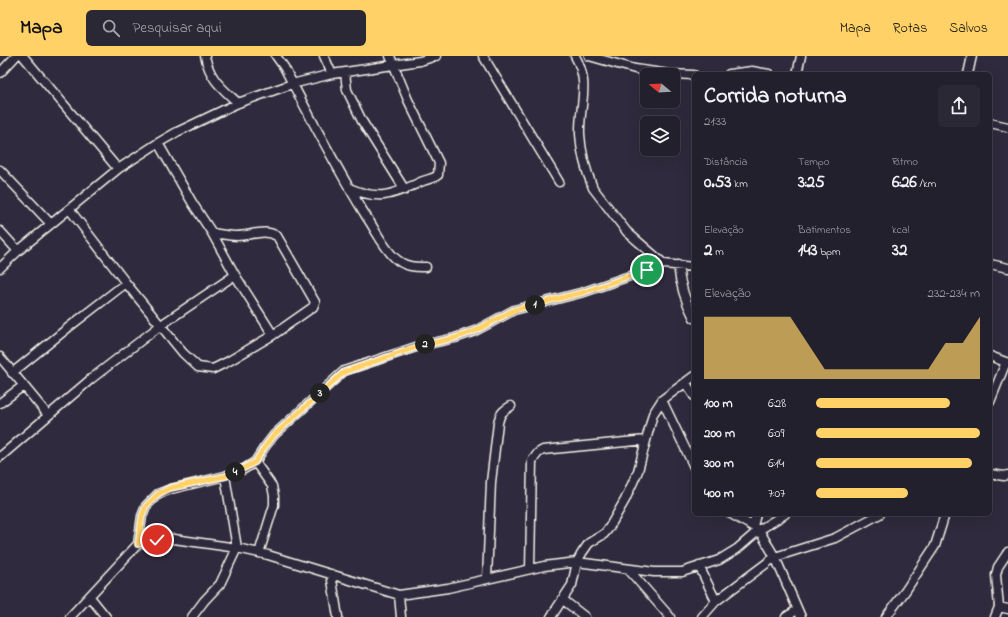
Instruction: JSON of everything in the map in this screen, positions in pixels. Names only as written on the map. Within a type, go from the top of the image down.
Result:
[{"type":"street","points":[[0,73],[16,56]]},
{"type":"street","points":[[23,56],[118,169]]},
{"type":"street","points":[[205,56],[211,75],[238,103]]},
{"type":"street","points":[[276,56],[349,188],[381,239],[395,258],[405,265],[412,267],[426,267]]},
{"type":"street","points":[[324,56],[332,74]]},
{"type":"street","points":[[349,188],[362,194],[383,196],[405,190],[438,175],[439,163],[408,100],[390,56]]},
{"type":"street","points":[[0,268],[18,251],[70,210],[118,169],[177,132],[238,103],[292,84],[332,74],[420,61],[436,56]]},
{"type":"street","points":[[483,56],[559,182]]},
{"type":"street","points":[[575,56],[580,64],[584,80],[580,134],[584,159],[593,188],[627,232],[664,264]]},
{"type":"street","points":[[589,56],[635,69],[669,74],[692,75]]},
{"type":"street","points":[[797,72],[801,56]]},
{"type":"street","points":[[968,72],[972,56]]},
{"type":"street","points":[[345,72],[347,90],[353,104],[405,190]]},
{"type":"street","points":[[744,72],[758,72]]},
{"type":"street","points":[[992,124],[1008,127]]},
{"type":"street","points":[[158,143],[272,335]]},
{"type":"street","points":[[0,170],[51,224]]},
{"type":"street","points":[[70,210],[126,283],[184,353],[198,367],[213,369],[230,361],[272,335],[314,307],[315,302],[277,236],[272,233],[265,232],[238,236],[212,233]]},
{"type":"street","points":[[0,231],[18,251]]},
{"type":"street","points":[[70,617],[138,544],[142,516],[146,506],[158,494],[170,488],[226,476],[255,462],[274,435],[344,372],[420,346],[455,338],[475,331],[514,310],[584,292],[664,264],[692,267]]},
{"type":"street","points":[[992,264],[1008,268]]},
{"type":"street","points":[[678,265],[679,281],[683,295],[692,314]]},
{"type":"street","points":[[0,457],[91,379],[161,325],[235,275]]},
{"type":"street","points":[[12,373],[69,326],[126,283]]},
{"type":"street","points":[[0,356],[12,373],[48,415]]},
{"type":"street","points":[[992,357],[1007,362],[992,397]]},
{"type":"street","points":[[551,617],[572,585],[577,562],[582,552],[589,543],[604,534],[609,528],[625,500],[638,471],[654,414],[662,400],[692,378]]},
{"type":"street","points":[[686,383],[692,393]]},
{"type":"street","points":[[0,403],[23,386]]},
{"type":"street","points":[[662,400],[692,463]]},
{"type":"street","points":[[487,579],[491,482],[499,415],[502,411],[511,406]]},
{"type":"street","points":[[530,570],[532,461],[538,453],[543,450],[646,440]]},
{"type":"street","points":[[255,462],[272,486],[274,496],[274,505],[259,553]]},
{"type":"street","points":[[992,474],[1008,475]]},
{"type":"street","points":[[192,617],[204,601],[220,584],[237,548],[226,476]]},
{"type":"street","points":[[735,516],[756,528],[775,557],[799,613],[786,617]]},
{"type":"street","points":[[756,516],[756,528]]},
{"type":"street","points":[[138,544],[157,540],[174,539],[237,548],[259,553],[400,595],[448,588],[530,570],[577,562],[628,570],[682,572],[719,560],[737,549],[756,528],[781,516]]},
{"type":"street","points":[[702,617],[716,601],[775,557],[835,538],[876,516]]},
{"type":"street","points":[[886,617],[906,590],[934,546],[944,516]]},
{"type":"street","points":[[995,617],[999,607],[996,575],[998,567],[1008,552]]},
{"type":"street","points":[[700,566],[716,601]]},
{"type":"street","points":[[628,570],[670,617]]},
{"type":"street","points":[[331,574],[338,617]]},
{"type":"street","points":[[400,595],[401,617]]},
{"type":"street","points":[[90,597],[106,617]]},
{"type":"street","points":[[562,599],[585,617]]},
{"type":"street","points":[[999,607],[1008,609]]},
{"type":"route","points":[[157,540],[138,544],[142,516],[146,506],[158,494],[170,488],[226,476],[255,462],[274,435],[344,372],[420,346],[455,338],[475,331],[514,310],[584,292],[647,270]]}]
